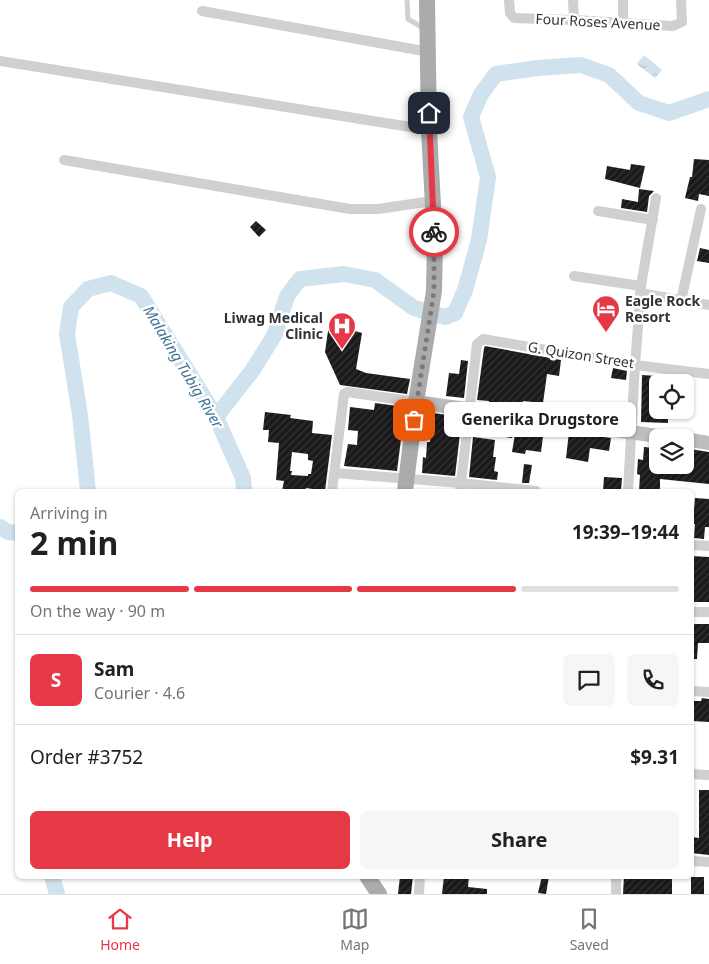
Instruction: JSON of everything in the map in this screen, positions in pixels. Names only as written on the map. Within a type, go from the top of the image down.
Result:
[{"type":"main road","points":[[406,485],[416,402],[434,291],[435,243],[429,130],[427,0]]},
{"type":"main road","points":[[369,879],[379,894]]},
{"type":"street","name":"Four Roses Avenue","points":[[509,0],[510,13],[514,18],[673,26],[682,22],[681,0]]},
{"type":"street","points":[[573,0],[574,20]]},
{"type":"street","points":[[623,0],[623,22]]},
{"type":"street","points":[[202,11],[429,52]]},
{"type":"street","points":[[0,61],[429,130]]},
{"type":"street","points":[[64,160],[350,210],[378,209],[432,201]]},
{"type":"street","points":[[628,489],[634,364],[641,290],[656,198]]},
{"type":"street","points":[[680,301],[701,209]]},
{"type":"street","points":[[598,211],[653,220]]},
{"type":"street","points":[[574,276],[641,290],[680,301],[709,305]]},
{"type":"street","name":"G. Quizon Street","points":[[470,409],[477,344],[483,339],[634,364],[709,374]]},
{"type":"street","points":[[332,489],[342,396],[347,392],[649,434]]},
{"type":"street","points":[[460,487],[470,409]]},
{"type":"street","points":[[694,441],[709,443]]},
{"type":"street","points":[[335,473],[406,485],[498,489]]},
{"type":"street","points":[[694,545],[709,546]]},
{"type":"street","points":[[694,612],[709,612]]},
{"type":"street","points":[[694,691],[709,692]]},
{"type":"street","points":[[694,774],[709,775]]},
{"type":"street","points":[[694,862],[709,862]]},
{"type":"street","points":[[419,894],[420,879]]},
{"type":"street","points":[[616,879],[616,894]]},
{"type":"lane","points":[[407,0],[408,19],[427,31]]},
{"type":"water","points":[[644,55],[662,70],[655,78],[637,64]]},
{"type":"building","points":[[694,159],[709,160],[709,196],[699,194],[698,201],[685,198],[690,177],[692,177]]},
{"type":"building","points":[[631,164],[645,166],[640,188],[605,179],[607,166],[630,170]]},
{"type":"building","points":[[639,189],[654,191],[649,196],[647,212],[621,208],[622,199],[638,202]]},
{"type":"building","points":[[256,221],[266,230],[259,237],[250,227]]},
{"type":"building","points":[[700,248],[709,250],[709,263],[697,261]]},
{"type":"building","name":"Liwag Medical Clinic","points":[[329,324],[362,333],[356,369],[366,373],[410,379],[407,394],[340,385],[325,352]]},
{"type":"building","points":[[485,346],[561,360],[559,376],[547,374],[543,403],[523,401],[523,405],[489,403],[489,401],[477,400]]},
{"type":"building","points":[[461,360],[468,361],[464,398],[446,396],[449,373],[459,374]]},
{"type":"building","points":[[613,368],[627,371],[626,380],[611,378]]},
{"type":"building","points":[[642,375],[649,375],[649,419],[668,419],[668,423],[641,422]]},
{"type":"building","points":[[375,403],[405,407],[397,471],[344,466],[348,444],[357,445],[358,431],[348,430],[350,407],[374,410]]},
{"type":"building","points":[[265,412],[291,415],[290,418],[313,421],[312,433],[332,435],[325,489],[282,489],[284,481],[276,480],[279,443],[268,442],[269,430],[263,430]],"holes":[[[292,452],[308,454],[308,460],[313,461],[311,474],[308,474],[308,476],[291,475]]]},
{"type":"building","points":[[433,413],[462,417],[455,476],[422,473],[423,457],[426,458],[427,442],[430,442]]},
{"type":"building","points":[[501,423],[514,425],[512,438],[499,436]]},
{"type":"building","points":[[530,427],[544,429],[541,452],[526,450],[525,454],[512,452],[515,434],[529,436]]},
{"type":"building","points":[[569,432],[611,438],[609,451],[590,448],[588,462],[566,458]]},
{"type":"building","points":[[473,437],[495,440],[493,457],[496,457],[494,471],[498,472],[497,480],[469,477]]},
{"type":"building","points":[[644,447],[649,448],[649,474],[694,474],[694,450],[709,452],[709,484],[660,479],[660,489],[639,489],[640,475],[637,474],[638,459],[643,460]]},
{"type":"building","points":[[524,464],[532,465],[529,483],[522,483]]},
{"type":"building","points":[[604,477],[622,478],[621,489],[603,489]]},
{"type":"building","points":[[695,498],[709,499],[709,527],[705,527],[704,539],[694,538]]},
{"type":"building","points":[[694,556],[709,557],[709,602],[694,602]]},
{"type":"building","points":[[694,624],[709,624],[709,643],[698,643],[697,659],[694,659]]},
{"type":"building","points":[[702,698],[709,699],[709,722],[694,721],[694,701],[701,701]]},
{"type":"building","points":[[699,790],[709,790],[709,855],[694,853],[694,837],[699,838]]},
{"type":"building","points":[[694,877],[704,877],[704,894],[691,894],[691,879],[694,879]]},
{"type":"building","points":[[400,879],[413,879],[411,894],[398,894]]},
{"type":"building","points":[[444,879],[469,879],[468,887],[487,889],[487,894],[442,894]]},
{"type":"building","points":[[541,879],[548,879],[546,894],[538,893]]},
{"type":"building","points":[[624,879],[672,879],[672,894],[623,894]]},
{"type":"waterway","points":[[216,417],[252,371],[275,334],[287,296],[300,279],[344,274],[375,280],[414,308],[445,317],[455,313],[465,290],[479,240],[488,177],[471,117],[481,94],[496,74],[537,68],[581,65],[609,75],[639,103],[669,113],[709,99]]},
{"type":"waterway","name":"Malaking Tubig River","points":[[88,489],[80,415],[67,334],[71,307],[88,289],[111,283],[141,296],[216,417],[243,478],[244,489]]},
{"type":"waterway","name":"Malaking Tubig River","points":[[0,527],[8,532],[15,533]]},
{"type":"waterway","name":"Malaking Tubig River","points":[[53,879],[57,894]]},
{"type":"way so far","points":[[414,420],[434,291],[434,232]]},
{"type":"place","name":"Eagle Rock Resort","points":[[606,333]]},
{"type":"place","name":"Liwag Medical Clinic","points":[[342,350]]},
{"type":"place","name":"Generika Drugstore","points":[[414,420]]},
{"type":"route","points":[[429,113],[434,232]]}]
